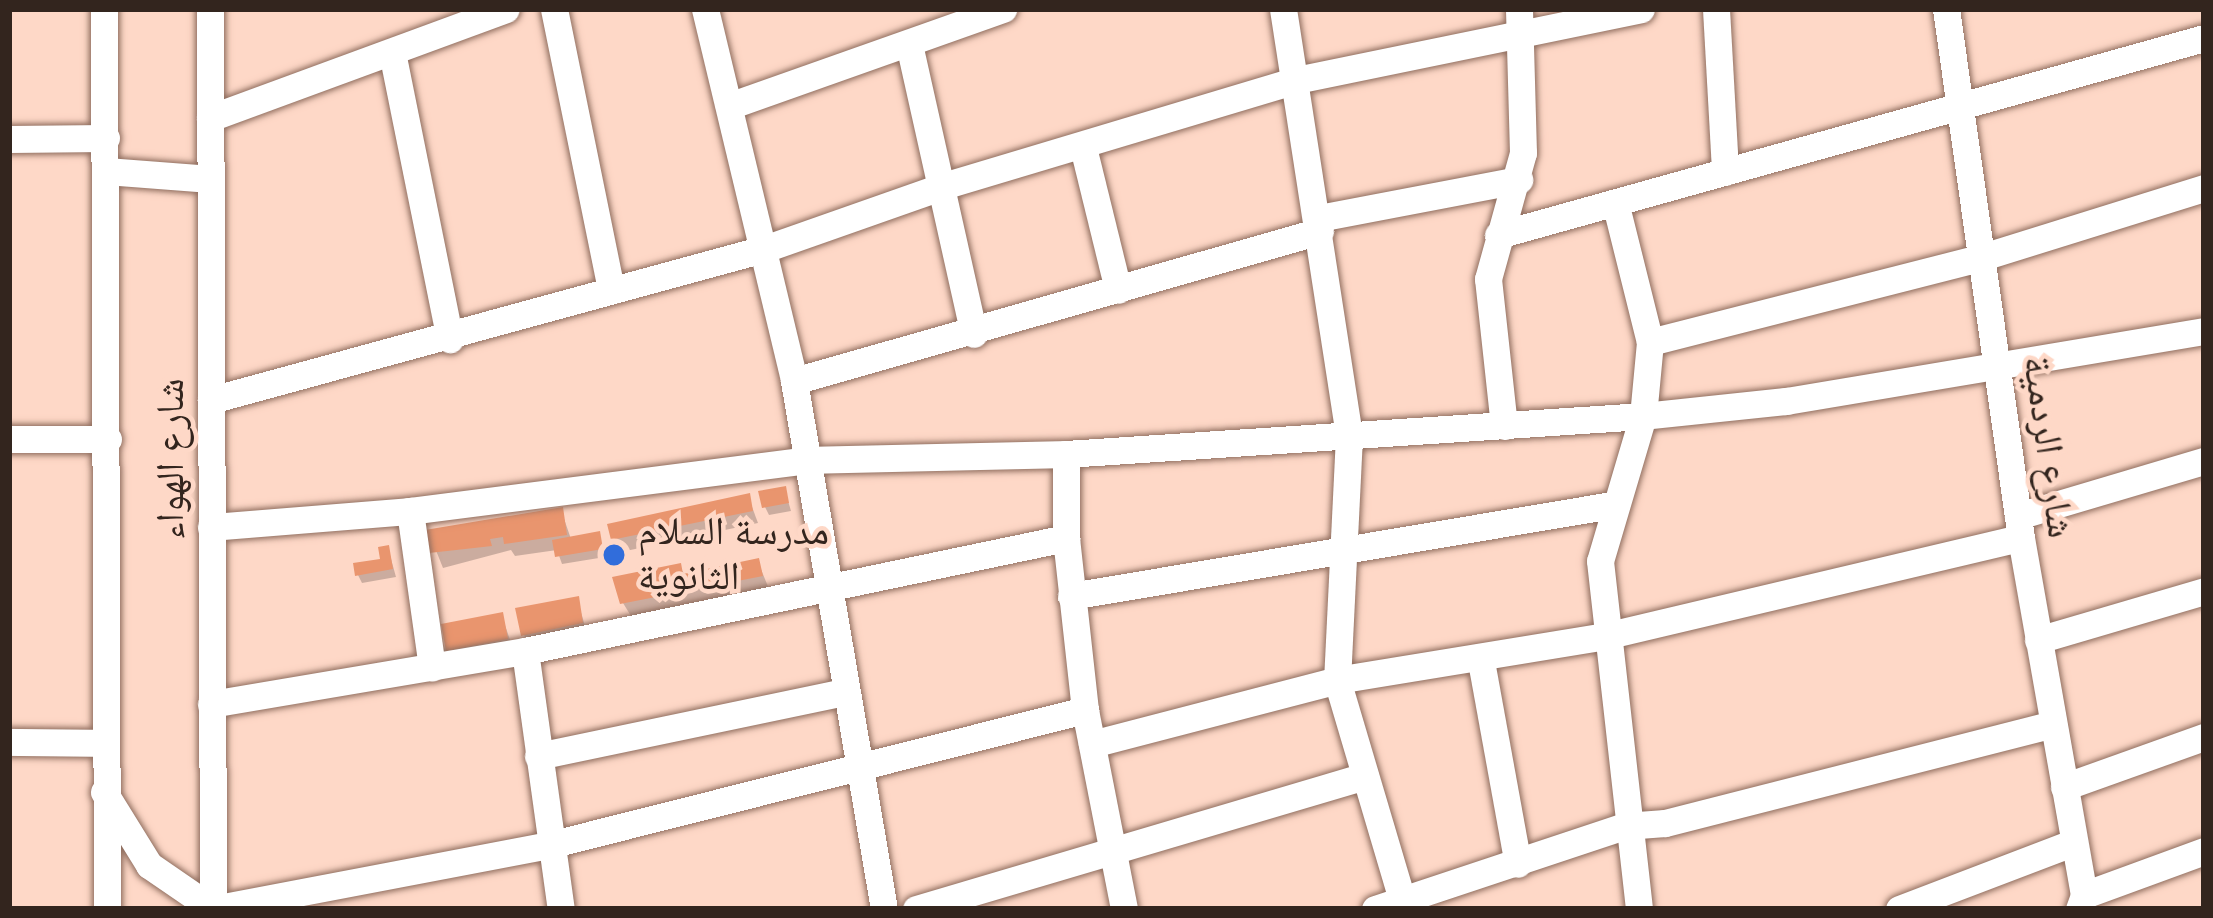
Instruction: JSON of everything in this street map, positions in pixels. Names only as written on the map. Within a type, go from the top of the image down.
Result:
[{"type":"street","points":[[104,9],[108,439],[102,743],[107,909]]},
{"type":"street","name":"شارع الهواء","points":[[210,9],[213,909]]},
{"type":"street","points":[[210,118],[393,57],[506,9]]},
{"type":"street","points":[[554,9],[611,290]]},
{"type":"street","points":[[705,9],[767,248],[794,381],[856,772],[884,909]]},
{"type":"street","points":[[729,106],[1003,9]]},
{"type":"street","points":[[1283,9],[1349,436],[1339,553],[1337,680],[1404,905]]},
{"type":"street","points":[[1504,426],[1488,279],[1519,180],[1525,38],[1519,9]]},
{"type":"street","points":[[211,400],[450,339],[767,248],[943,186],[1296,80],[1525,38],[1641,9]]},
{"type":"street","points":[[1716,9],[1726,172]]},
{"type":"street","name":"شارع الردمية","points":[[1946,9],[1979,258],[2082,902]]},
{"type":"street","points":[[1498,236],[2204,38]]},
{"type":"street","points":[[909,44],[974,334]]},
{"type":"street","points":[[393,57],[450,339]]},
{"type":"street","points":[[9,139],[106,138]]},
{"type":"street","points":[[1083,147],[1118,290]]},
{"type":"street","points":[[106,171],[211,179]]},
{"type":"street","points":[[794,381],[974,334],[1320,225],[1519,180]]},
{"type":"street","points":[[1650,342],[1979,258],[2204,188]]},
{"type":"street","points":[[1616,206],[1650,342],[1643,416],[1612,505],[1600,561],[1624,826],[1640,909]]},
{"type":"street","points":[[211,527],[410,511],[806,460],[1066,454],[1643,416],[1998,366],[2204,331]]},
{"type":"street","points":[[9,439],[108,439]]},
{"type":"street","points":[[1066,454],[1066,538],[1085,710],[1110,857],[1124,909]]},
{"type":"street","points":[[1092,744],[1337,680],[1481,661],[1605,636],[2020,527],[2204,461]]},
{"type":"street","points":[[1071,596],[1612,505]]},
{"type":"street","points":[[410,511],[432,667]]},
{"type":"street","points":[[211,704],[525,651],[829,592],[1066,538]]},
{"type":"street","points":[[2038,640],[2204,591]]},
{"type":"street","points":[[525,651],[561,909]]},
{"type":"street","points":[[1481,661],[1518,864]]},
{"type":"street","points":[[538,756],[845,692]]},
{"type":"street","points":[[104,792],[149,865],[213,909],[549,845],[856,772],[1085,710]]},
{"type":"street","points":[[1375,909],[1404,905],[1624,826],[1665,823],[2052,724]]},
{"type":"street","points":[[2064,787],[2204,737]]},
{"type":"street","points":[[9,742],[102,743]]},
{"type":"street","points":[[925,908],[1110,857],[1365,776]]},
{"type":"street","points":[[1898,909],[2074,842]]},
{"type":"street","points":[[2082,902],[2204,851]]},
{"type":"building","points":[[786,486],[789,503],[762,508],[758,491]]},
{"type":"building","points":[[750,493],[753,511],[611,540],[607,524]]},
{"type":"building","points":[[563,507],[567,535],[504,544],[503,537],[490,539],[492,546],[429,553],[425,530]]},
{"type":"building","points":[[600,531],[603,549],[555,557],[552,540]]},
{"type":"building","points":[[389,545],[393,569],[355,576],[353,563],[380,559],[378,547]]},
{"type":"building","points":[[759,558],[763,576],[620,604],[612,577],[681,563],[683,574]]},
{"type":"building","points":[[579,596],[583,623],[521,636],[515,608]]},
{"type":"building","points":[[503,612],[508,639],[446,651],[441,624]]},
{"type":"place","name":"مدرسة السلام الثانوية","points":[[614,555]]}]
